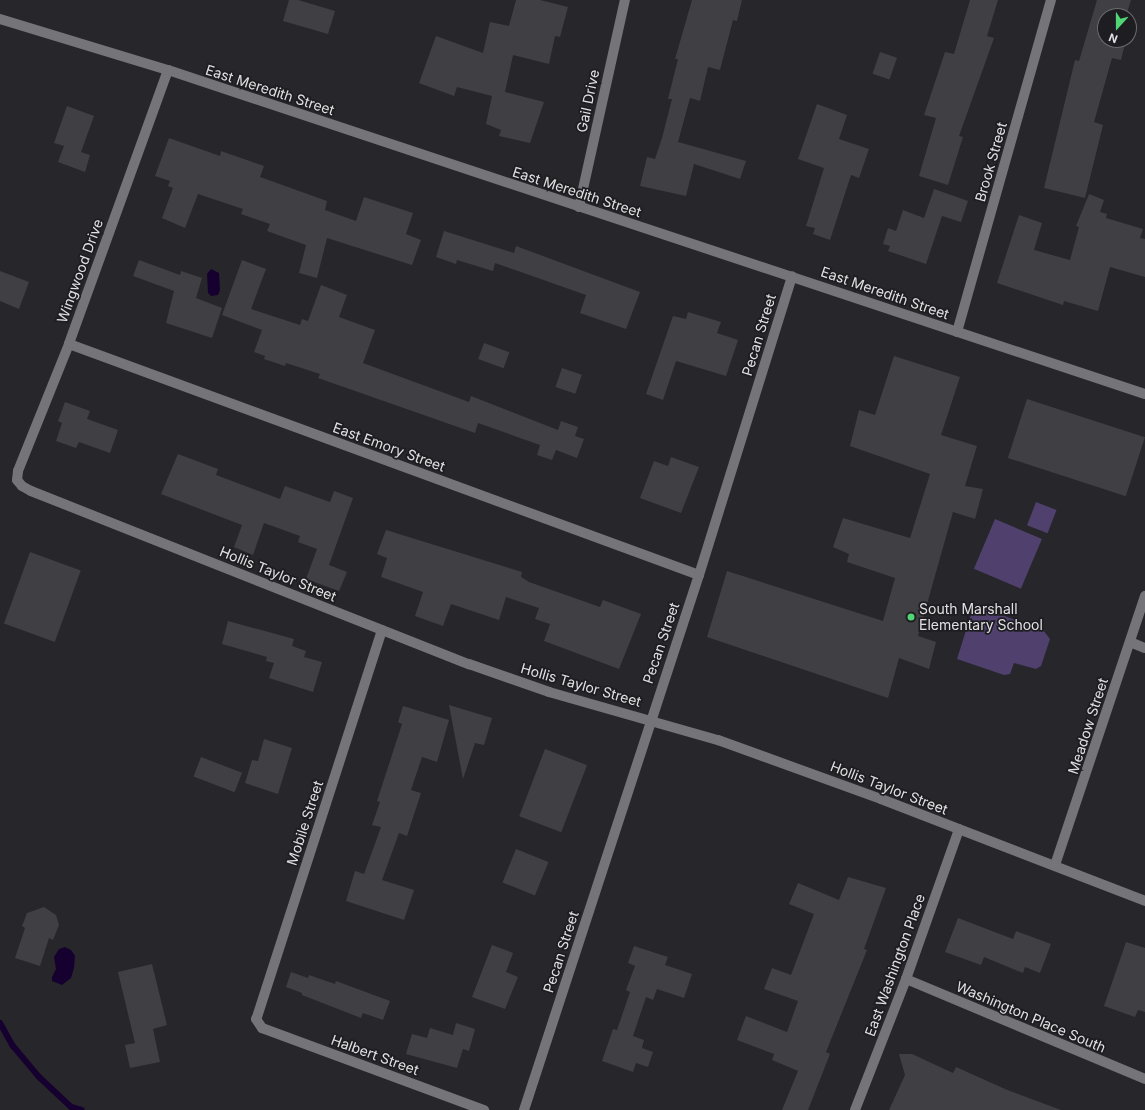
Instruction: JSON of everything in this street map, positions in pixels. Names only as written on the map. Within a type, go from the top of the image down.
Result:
[{"type":"street","name":"Gail Drive","points":[[579,208],[625,0]]},
{"type":"street","name":"Brook Street","points":[[957,332],[1051,0]]},
{"type":"street","name":"East Meredith Street","points":[[0,19],[168,70],[579,208],[792,276],[1145,394]]},
{"type":"street","name":"Wingwood Drive","points":[[17,480],[18,471],[69,344],[168,70]]},
{"type":"street","name":"Pecan Street","points":[[524,1110],[650,719],[699,575],[792,276]]},
{"type":"street","name":"East Emory Street","points":[[69,344],[699,575]]},
{"type":"street","name":"Hollis Taylor Street","points":[[17,480],[31,492],[382,630],[549,692],[650,719],[718,740],[1055,865],[1145,901]]},
{"type":"street","name":"Meadow Street","points":[[1055,865],[1145,596]]},
{"type":"street","name":"Mobile Street","points":[[258,1024],[256,1019],[382,630]]},
{"type":"street","points":[[1130,642],[1145,648]]},
{"type":"street","name":"East Washington Place","points":[[855,1110],[906,979],[959,829]]},
{"type":"street","name":"Washington Place South","points":[[906,979],[1145,1079]]},
{"type":"street","name":"Halbert Street","points":[[258,1024],[262,1028],[484,1110]]},
{"type":"shaded area","points":[[211,269],[219,273],[220,290],[218,295],[211,296],[208,293],[207,274]]},
{"type":"shaded area","points":[[1036,502],[1057,510],[1048,533],[1027,525]]},
{"type":"shaded area","points":[[995,519],[1042,539],[1021,589],[974,569]]},
{"type":"shaded area","points":[[974,605],[1043,630],[1050,639],[1041,666],[1036,669],[1014,663],[1010,674],[1004,675],[957,659]]},
{"type":"shaded area","points":[[65,947],[71,950],[75,956],[71,978],[62,985],[52,981],[52,977],[56,969],[54,957],[59,949]]},
{"type":"building","points":[[289,0],[298,0],[335,11],[328,34],[283,21]]},
{"type":"building","points":[[516,0],[540,0],[568,7],[560,37],[555,36],[549,64],[513,55],[505,92],[544,102],[530,143],[499,136],[501,130],[486,124],[492,96],[457,87],[454,96],[419,83],[436,36],[483,53],[490,22],[509,26]]},
{"type":"building","points":[[692,0],[742,0],[737,21],[733,20],[720,70],[708,67],[700,101],[690,98],[678,142],[746,161],[740,179],[694,164],[686,196],[640,186],[647,157],[655,159],[662,138],[672,99],[668,99],[678,59],[675,59]]},
{"type":"building","points":[[970,0],[998,0],[987,36],[994,38],[959,136],[963,137],[948,185],[919,176],[936,118],[924,115],[945,52],[954,54]]},
{"type":"building","points":[[1097,0],[1131,0],[1128,8],[1097,8],[1097,48],[1124,48],[1121,60],[1112,58],[1094,122],[1103,125],[1085,198],[1044,188],[1075,60],[1079,61]]},
{"type":"building","points":[[880,52],[897,58],[890,80],[873,74]]},
{"type":"building","points":[[817,104],[847,115],[839,139],[869,149],[859,178],[851,175],[830,240],[813,234],[815,228],[806,226],[824,168],[798,159]]},
{"type":"building","points":[[67,106],[94,116],[81,152],[90,155],[85,172],[58,162],[64,146],[54,143]]},
{"type":"building","points":[[169,138],[220,156],[221,151],[264,166],[260,177],[327,201],[325,210],[356,221],[364,197],[413,213],[406,234],[421,240],[412,265],[327,238],[317,278],[299,273],[306,245],[267,231],[270,224],[241,214],[243,209],[198,194],[185,228],[162,218],[173,188],[168,186],[170,181],[155,176]]},
{"type":"building","points":[[934,189],[968,201],[961,222],[942,216],[926,264],[888,251],[890,246],[883,244],[888,228],[896,231],[903,210],[924,218]]},
{"type":"building","points":[[1089,194],[1104,200],[1100,212],[1107,214],[1106,218],[1143,229],[1140,238],[1145,239],[1145,277],[1110,267],[1098,311],[1064,301],[1063,305],[997,283],[1019,215],[1042,223],[1034,250],[1070,260],[1079,227],[1076,226]]},
{"type":"building","points":[[444,231],[514,253],[516,246],[640,292],[626,329],[580,313],[586,295],[495,263],[493,271],[457,260],[456,264],[436,257]]},
{"type":"building","points":[[139,260],[180,275],[181,271],[202,278],[196,298],[222,308],[212,338],[166,323],[174,291],[133,276]]},
{"type":"building","points":[[242,260],[266,269],[251,309],[300,325],[302,319],[308,321],[321,285],[347,295],[339,317],[375,330],[363,363],[469,402],[471,396],[558,430],[561,421],[578,427],[575,436],[584,439],[577,458],[556,450],[552,460],[537,455],[540,445],[478,423],[475,433],[318,378],[320,374],[286,363],[285,366],[264,359],[265,356],[254,352],[262,330],[222,315]]},
{"type":"building","points":[[0,271],[29,282],[19,309],[0,301]]},
{"type":"building","points":[[688,312],[721,322],[717,333],[738,340],[726,376],[676,361],[663,400],[646,394],[673,316],[686,319]]},
{"type":"building","points":[[484,343],[509,352],[504,368],[478,359]]},
{"type":"building","points":[[894,356],[960,377],[941,435],[977,446],[965,486],[983,489],[975,519],[953,512],[918,636],[936,642],[929,669],[899,658],[888,698],[707,637],[727,571],[883,621],[895,578],[847,562],[849,554],[833,547],[843,518],[910,538],[930,474],[850,446],[859,410],[875,415]]},
{"type":"building","points":[[562,368],[582,375],[575,394],[555,387]]},
{"type":"building","points":[[1027,399],[1145,437],[1126,496],[1008,458]]},
{"type":"building","points":[[65,402],[90,411],[87,419],[118,430],[110,453],[79,442],[76,448],[56,441],[62,423],[58,421]]},
{"type":"building","points":[[178,454],[218,469],[216,475],[280,499],[285,486],[330,502],[334,491],[353,498],[329,565],[347,572],[339,591],[306,579],[317,549],[298,542],[300,536],[264,523],[253,555],[234,547],[242,525],[161,494]]},
{"type":"building","points":[[671,457],[699,467],[681,513],[640,498],[654,461],[668,466]]},
{"type":"building","points":[[386,530],[522,572],[521,577],[529,582],[600,607],[603,600],[641,614],[619,669],[544,641],[550,624],[535,619],[539,608],[506,597],[499,620],[451,604],[443,626],[415,616],[423,592],[381,577],[387,558],[377,554]]},
{"type":"building","points":[[30,552],[81,570],[55,642],[4,623]]},
{"type":"building","points":[[228,621],[294,639],[292,646],[306,651],[304,657],[322,662],[313,692],[269,678],[274,663],[266,661],[267,657],[222,644]]},
{"type":"building","points":[[449,705],[492,718],[484,745],[475,743],[463,779]]},
{"type":"building","points":[[403,706],[449,720],[437,762],[422,757],[411,790],[421,793],[407,836],[399,833],[382,880],[414,890],[404,920],[346,901],[355,871],[364,874],[381,827],[372,825],[380,802],[377,801],[402,724],[398,722]]},
{"type":"building","points":[[264,739],[292,748],[278,794],[245,783],[252,760],[258,761]]},
{"type":"building","points":[[545,749],[587,765],[561,832],[519,816]]},
{"type":"building","points":[[201,757],[242,773],[235,792],[193,777]]},
{"type":"building","points":[[516,849],[548,862],[535,895],[503,882]]},
{"type":"building","points":[[848,877],[886,888],[864,949],[867,950],[826,1052],[830,1054],[808,1110],[782,1110],[798,1071],[772,1060],[774,1054],[737,1040],[746,1016],[787,1032],[798,1001],[764,989],[772,968],[791,975],[814,914],[789,904],[798,883],[839,900]]},
{"type":"building","points":[[44,907],[56,915],[59,925],[53,940],[49,938],[40,966],[15,958],[25,928],[22,926],[27,913]]},
{"type":"building","points":[[958,918],[1013,939],[1016,931],[1051,944],[1040,973],[1025,967],[1023,973],[984,957],[981,965],[945,952]]},
{"type":"building","points":[[1126,942],[1145,948],[1145,1012],[1138,1010],[1135,1017],[1104,1006]]},
{"type":"building","points":[[492,945],[513,953],[506,972],[518,977],[505,1009],[472,997]]},
{"type":"building","points":[[634,946],[668,957],[665,965],[692,974],[684,998],[657,989],[653,1000],[646,997],[633,1036],[644,1040],[642,1048],[653,1052],[648,1067],[636,1063],[633,1072],[602,1061],[613,1029],[617,1030],[630,992],[626,990],[635,966],[628,963]]},
{"type":"building","points":[[152,964],[167,1025],[153,1029],[160,1062],[130,1068],[125,1045],[135,1043],[118,972]]},
{"type":"building","points":[[291,972],[308,978],[309,975],[335,984],[336,981],[390,1001],[383,1020],[363,1013],[361,1018],[302,995],[302,993],[286,987]]},
{"type":"building","points":[[456,1023],[475,1029],[469,1051],[463,1049],[457,1068],[406,1054],[412,1034],[427,1038],[430,1028],[453,1035]]},
{"type":"building","points":[[899,1054],[912,1054],[953,1073],[956,1067],[1005,1089],[1061,1110],[889,1110],[905,1075]]},
{"type":"waterway","points":[[0,1023],[13,1046],[38,1076],[71,1107],[82,1110]]},
{"type":"place","name":"South Marshall Elementary School","points":[[911,617]]}]
